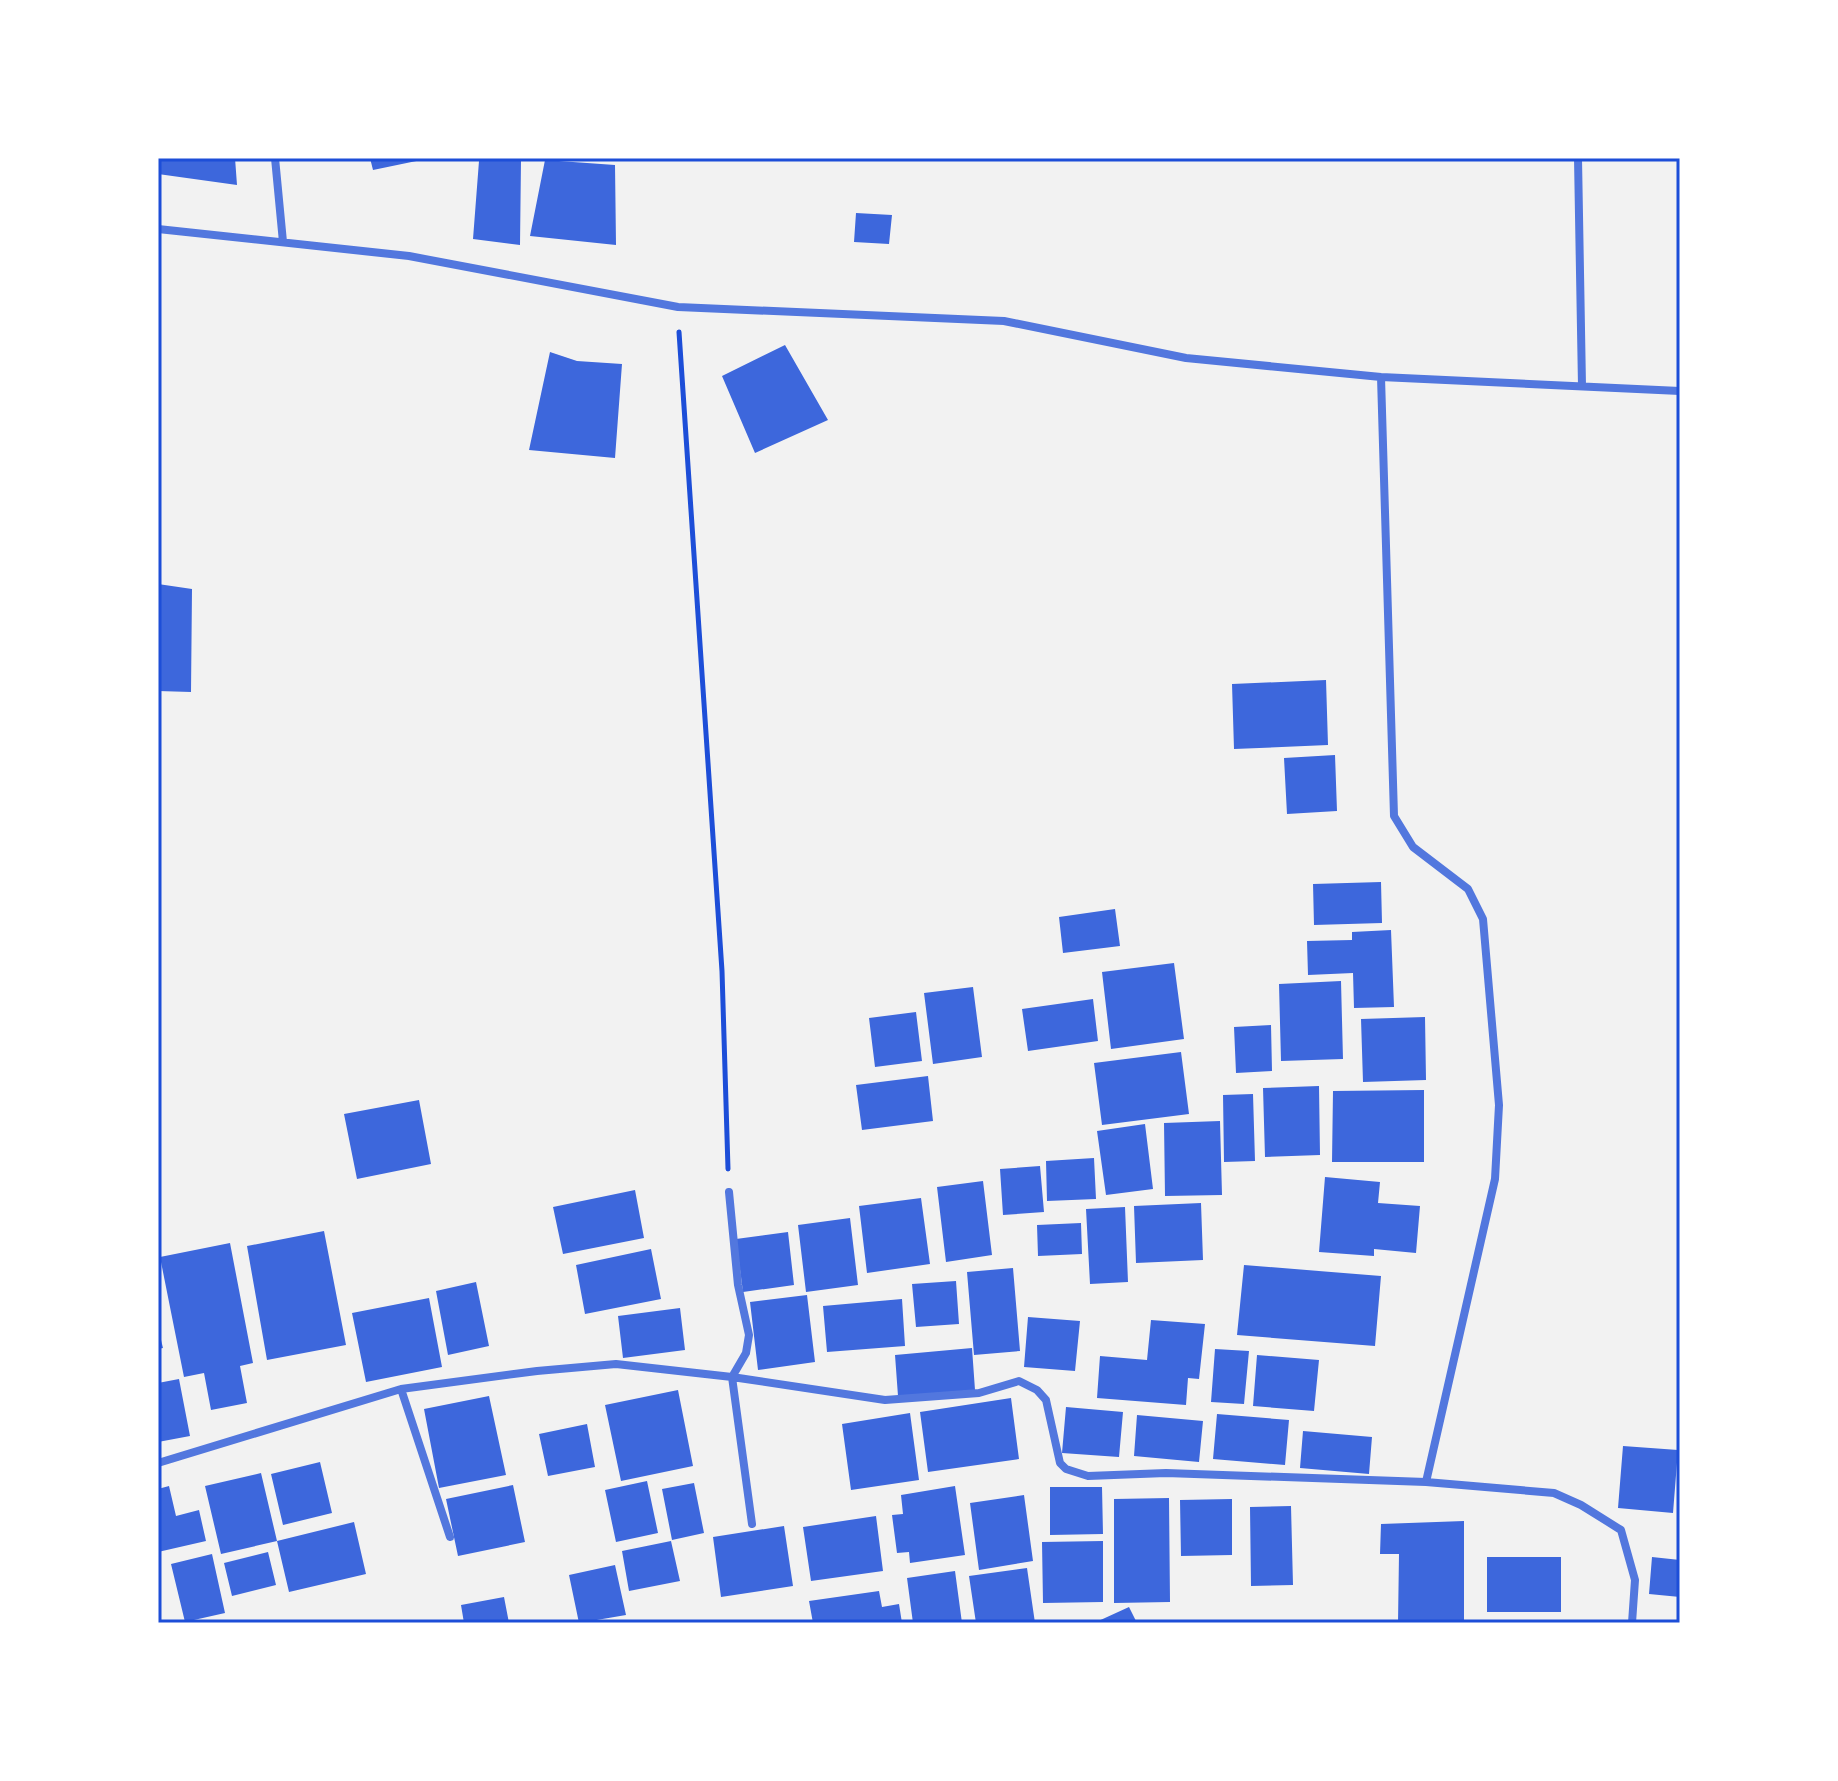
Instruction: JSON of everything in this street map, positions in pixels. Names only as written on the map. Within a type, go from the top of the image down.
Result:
[{"type":"street","points":[[275,158],[283,242]]},
{"type":"street","points":[[1578,158],[1582,386]]},
{"type":"street","points":[[158,229],[409,256],[678,307],[1004,321],[1186,358],[1381,377],[1680,391]]},
{"type":"street","points":[[1381,377],[1394,816],[1413,847],[1468,889],[1483,919],[1499,1105],[1495,1179],[1426,1482]]},
{"type":"street","points":[[729,1192],[738,1285],[749,1335],[746,1353],[732,1377],[752,1524]]},
{"type":"street","points":[[158,1463],[401,1389],[537,1371],[616,1364],[732,1377],[885,1400],[979,1393],[1019,1381],[1037,1390],[1046,1400],[1060,1463],[1066,1469],[1088,1476],[1166,1473],[1426,1482],[1554,1493],[1581,1505],[1621,1530],[1635,1580],[1632,1623]]},
{"type":"street","points":[[401,1389],[450,1537]]},
{"type":"path","points":[[678,307],[722,971],[729,1192]]},
{"type":"building","points":[[158,158],[235,158],[237,185],[158,174]]},
{"type":"building","points":[[370,158],[426,158],[426,159],[373,170]]},
{"type":"building","points":[[521,160],[520,245],[473,239],[479,161]]},
{"type":"building","points":[[545,160],[615,165],[616,245],[530,236]]},
{"type":"building","points":[[856,213],[892,215],[889,244],[854,242]]},
{"type":"building","points":[[785,345],[828,420],[755,453],[722,376]]},
{"type":"building","points":[[550,352],[577,361],[622,364],[615,458],[529,450]]},
{"type":"building","points":[[158,584],[192,589],[191,692],[158,691]]},
{"type":"building","points":[[1326,680],[1328,745],[1234,749],[1232,684]]},
{"type":"building","points":[[1335,755],[1337,811],[1287,814],[1284,758]]},
{"type":"building","points":[[1381,882],[1382,923],[1314,925],[1313,884]]},
{"type":"building","points":[[1115,909],[1120,946],[1063,953],[1059,917]]},
{"type":"building","points":[[1391,930],[1394,1007],[1354,1008],[1353,973],[1308,975],[1307,941],[1352,940],[1352,932]]},
{"type":"building","points":[[1174,963],[1184,1039],[1111,1049],[1102,972]]},
{"type":"building","points":[[1341,981],[1343,1059],[1281,1061],[1279,984]]},
{"type":"building","points":[[973,987],[982,1057],[933,1064],[924,993]]},
{"type":"building","points":[[1093,999],[1098,1041],[1028,1051],[1022,1009]]},
{"type":"building","points":[[916,1012],[922,1061],[875,1067],[869,1018]]},
{"type":"building","points":[[1425,1017],[1426,1080],[1363,1082],[1361,1019]]},
{"type":"building","points":[[1271,1025],[1272,1071],[1236,1073],[1234,1027]]},
{"type":"building","points":[[1181,1052],[1189,1114],[1102,1125],[1094,1063]]},
{"type":"building","points":[[928,1076],[933,1121],[862,1130],[856,1085]]},
{"type":"building","points":[[1319,1086],[1320,1155],[1265,1157],[1263,1088]]},
{"type":"building","points":[[1424,1090],[1424,1162],[1332,1162],[1333,1091]]},
{"type":"building","points":[[1253,1094],[1255,1161],[1224,1162],[1223,1095]]},
{"type":"building","points":[[419,1100],[431,1164],[357,1179],[344,1114]]},
{"type":"building","points":[[1220,1121],[1222,1195],[1165,1196],[1164,1123]]},
{"type":"building","points":[[1145,1124],[1153,1189],[1106,1195],[1097,1131]]},
{"type":"building","points":[[1094,1158],[1096,1199],[1047,1201],[1046,1161]]},
{"type":"building","points":[[1040,1166],[1044,1212],[1003,1215],[1000,1169]]},
{"type":"building","points":[[1325,1177],[1380,1182],[1378,1203],[1420,1206],[1416,1253],[1374,1249],[1374,1256],[1319,1252]]},
{"type":"building","points":[[983,1181],[992,1255],[946,1262],[937,1187]]},
{"type":"building","points":[[635,1190],[644,1238],[563,1254],[553,1207]]},
{"type":"building","points":[[921,1198],[930,1264],[867,1273],[859,1206]]},
{"type":"building","points":[[1201,1203],[1203,1260],[1136,1263],[1134,1206]]},
{"type":"building","points":[[1125,1207],[1128,1282],[1090,1284],[1086,1209]]},
{"type":"building","points":[[850,1218],[858,1285],[806,1292],[798,1225]]},
{"type":"building","points":[[1081,1223],[1082,1254],[1038,1256],[1037,1225]]},
{"type":"building","points":[[324,1231],[346,1345],[267,1360],[247,1246]]},
{"type":"building","points":[[788,1232],[794,1285],[743,1292],[736,1239]]},
{"type":"building","points":[[230,1243],[253,1363],[240,1366],[247,1403],[211,1410],[204,1373],[184,1377],[160,1257]]},
{"type":"building","points":[[651,1249],[661,1299],[585,1314],[576,1265]]},
{"type":"building","points":[[1244,1265],[1381,1276],[1375,1346],[1237,1335]]},
{"type":"building","points":[[1013,1268],[1020,1351],[974,1355],[967,1272]]},
{"type":"building","points":[[956,1281],[959,1324],[916,1327],[912,1284]]},
{"type":"building","points":[[476,1282],[489,1346],[448,1355],[436,1291]]},
{"type":"building","points":[[807,1295],[815,1362],[758,1370],[750,1302]]},
{"type":"building","points":[[429,1298],[442,1367],[366,1382],[352,1313]]},
{"type":"building","points":[[902,1299],[905,1346],[827,1352],[823,1306]]},
{"type":"building","points":[[680,1308],[685,1350],[623,1358],[618,1316]]},
{"type":"building","points":[[1028,1317],[1080,1321],[1075,1371],[1024,1367]]},
{"type":"building","points":[[1151,1320],[1205,1324],[1199,1379],[1188,1378],[1186,1405],[1097,1398],[1100,1356],[1147,1360]]},
{"type":"building","points":[[158,1328],[163,1348],[158,1349]]},
{"type":"building","points":[[972,1348],[975,1390],[898,1396],[895,1355]]},
{"type":"building","points":[[1215,1349],[1249,1351],[1244,1404],[1211,1402]]},
{"type":"building","points":[[1257,1355],[1319,1360],[1314,1411],[1253,1406]]},
{"type":"building","points":[[179,1379],[190,1436],[158,1442],[158,1383]]},
{"type":"building","points":[[678,1390],[693,1466],[621,1481],[605,1405]]},
{"type":"building","points":[[489,1396],[506,1475],[439,1488],[424,1409]]},
{"type":"building","points":[[1011,1398],[1019,1459],[928,1472],[920,1412]]},
{"type":"building","points":[[1066,1407],[1123,1412],[1119,1457],[1062,1453]]},
{"type":"building","points":[[910,1413],[919,1480],[851,1490],[842,1424]]},
{"type":"building","points":[[1217,1414],[1289,1420],[1285,1465],[1213,1459]]},
{"type":"building","points":[[1137,1415],[1203,1421],[1199,1462],[1134,1456]]},
{"type":"building","points":[[587,1424],[595,1467],[548,1476],[539,1434]]},
{"type":"building","points":[[1303,1431],[1372,1437],[1369,1474],[1300,1468]]},
{"type":"building","points":[[1623,1446],[1678,1450],[1673,1513],[1618,1508]]},
{"type":"building","points":[[320,1462],[332,1513],[283,1525],[271,1474]]},
{"type":"building","points":[[261,1473],[277,1541],[221,1554],[205,1486]]},
{"type":"building","points":[[647,1481],[658,1533],[616,1542],[605,1490]]},
{"type":"building","points":[[694,1483],[704,1533],[672,1540],[662,1489]]},
{"type":"building","points":[[513,1485],[525,1542],[458,1556],[446,1499]]},
{"type":"building","points":[[169,1486],[176,1516],[199,1510],[206,1541],[158,1552],[158,1489]]},
{"type":"building","points":[[955,1486],[965,1555],[910,1563],[909,1552],[897,1553],[892,1515],[903,1514],[901,1495]]},
{"type":"building","points":[[1050,1487],[1102,1487],[1103,1534],[1050,1535]]},
{"type":"building","points":[[1024,1495],[1033,1561],[979,1570],[970,1503]]},
{"type":"building","points":[[1169,1498],[1170,1602],[1114,1603],[1114,1499]]},
{"type":"building","points":[[1232,1499],[1232,1555],[1181,1556],[1180,1500]]},
{"type":"building","points":[[1291,1506],[1293,1585],[1251,1586],[1250,1507]]},
{"type":"building","points":[[876,1516],[883,1571],[811,1581],[803,1527]]},
{"type":"building","points":[[1464,1521],[1464,1623],[1398,1623],[1399,1554],[1380,1554],[1381,1524]]},
{"type":"building","points":[[354,1522],[366,1574],[289,1592],[277,1541]]},
{"type":"building","points":[[784,1526],[793,1586],[721,1597],[713,1537]]},
{"type":"building","points":[[671,1541],[680,1581],[629,1591],[622,1551]]},
{"type":"building","points":[[1103,1541],[1103,1602],[1043,1603],[1042,1542]]},
{"type":"building","points":[[268,1552],[276,1585],[232,1596],[224,1563]]},
{"type":"building","points":[[212,1554],[225,1613],[185,1622],[171,1564]]},
{"type":"building","points":[[1487,1557],[1561,1557],[1561,1612],[1487,1612]]},
{"type":"building","points":[[1652,1557],[1680,1560],[1680,1597],[1649,1594]]},
{"type":"building","points":[[615,1565],[626,1615],[579,1623],[569,1575]]},
{"type":"building","points":[[1027,1568],[1035,1623],[976,1623],[969,1576]]},
{"type":"building","points":[[955,1571],[962,1623],[913,1623],[907,1578]]},
{"type":"building","points":[[879,1591],[882,1607],[899,1604],[902,1623],[813,1623],[809,1601]]},
{"type":"building","points":[[504,1597],[509,1623],[464,1623],[461,1605]]},
{"type":"building","points":[[1129,1607],[1137,1623],[1094,1623]]}]
